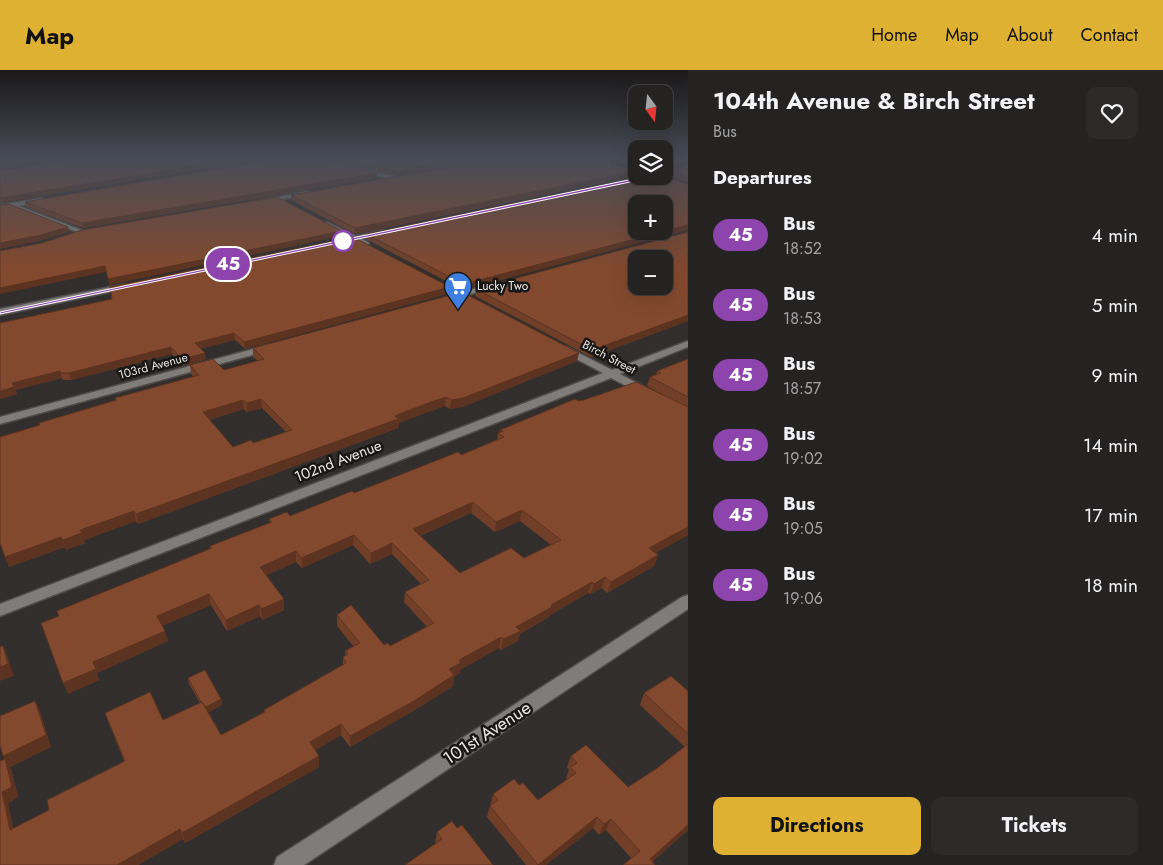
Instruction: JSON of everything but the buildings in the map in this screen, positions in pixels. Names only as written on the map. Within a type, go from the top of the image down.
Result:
[{"type":"street","points":[[251,203],[295,195]]},
{"type":"street","points":[[279,198],[294,206]]},
{"type":"street","points":[[0,207],[49,199]]},
{"type":"street","points":[[0,200],[82,232]]},
{"type":"street","points":[[319,220],[373,248]]},
{"type":"street","points":[[74,234],[92,230]]},
{"type":"street","points":[[328,244],[388,231]]},
{"type":"street","points":[[438,301],[504,283]]},
{"type":"street","points":[[0,312],[135,284]]},
{"type":"street","name":"Birch Street","points":[[555,344],[658,398]]},
{"type":"street","name":"102nd Avenue","points":[[0,610],[688,344]]},
{"type":"street","name":"103rd Avenue","points":[[0,421],[276,345]]},
{"type":"street","name":"101st Avenue","points":[[285,865],[688,602]]},
{"type":"bus line","name":"45","points":[[0,312],[560,195]]},
{"type":"place","name":"Lucky Two","points":[[458,310]]}]
